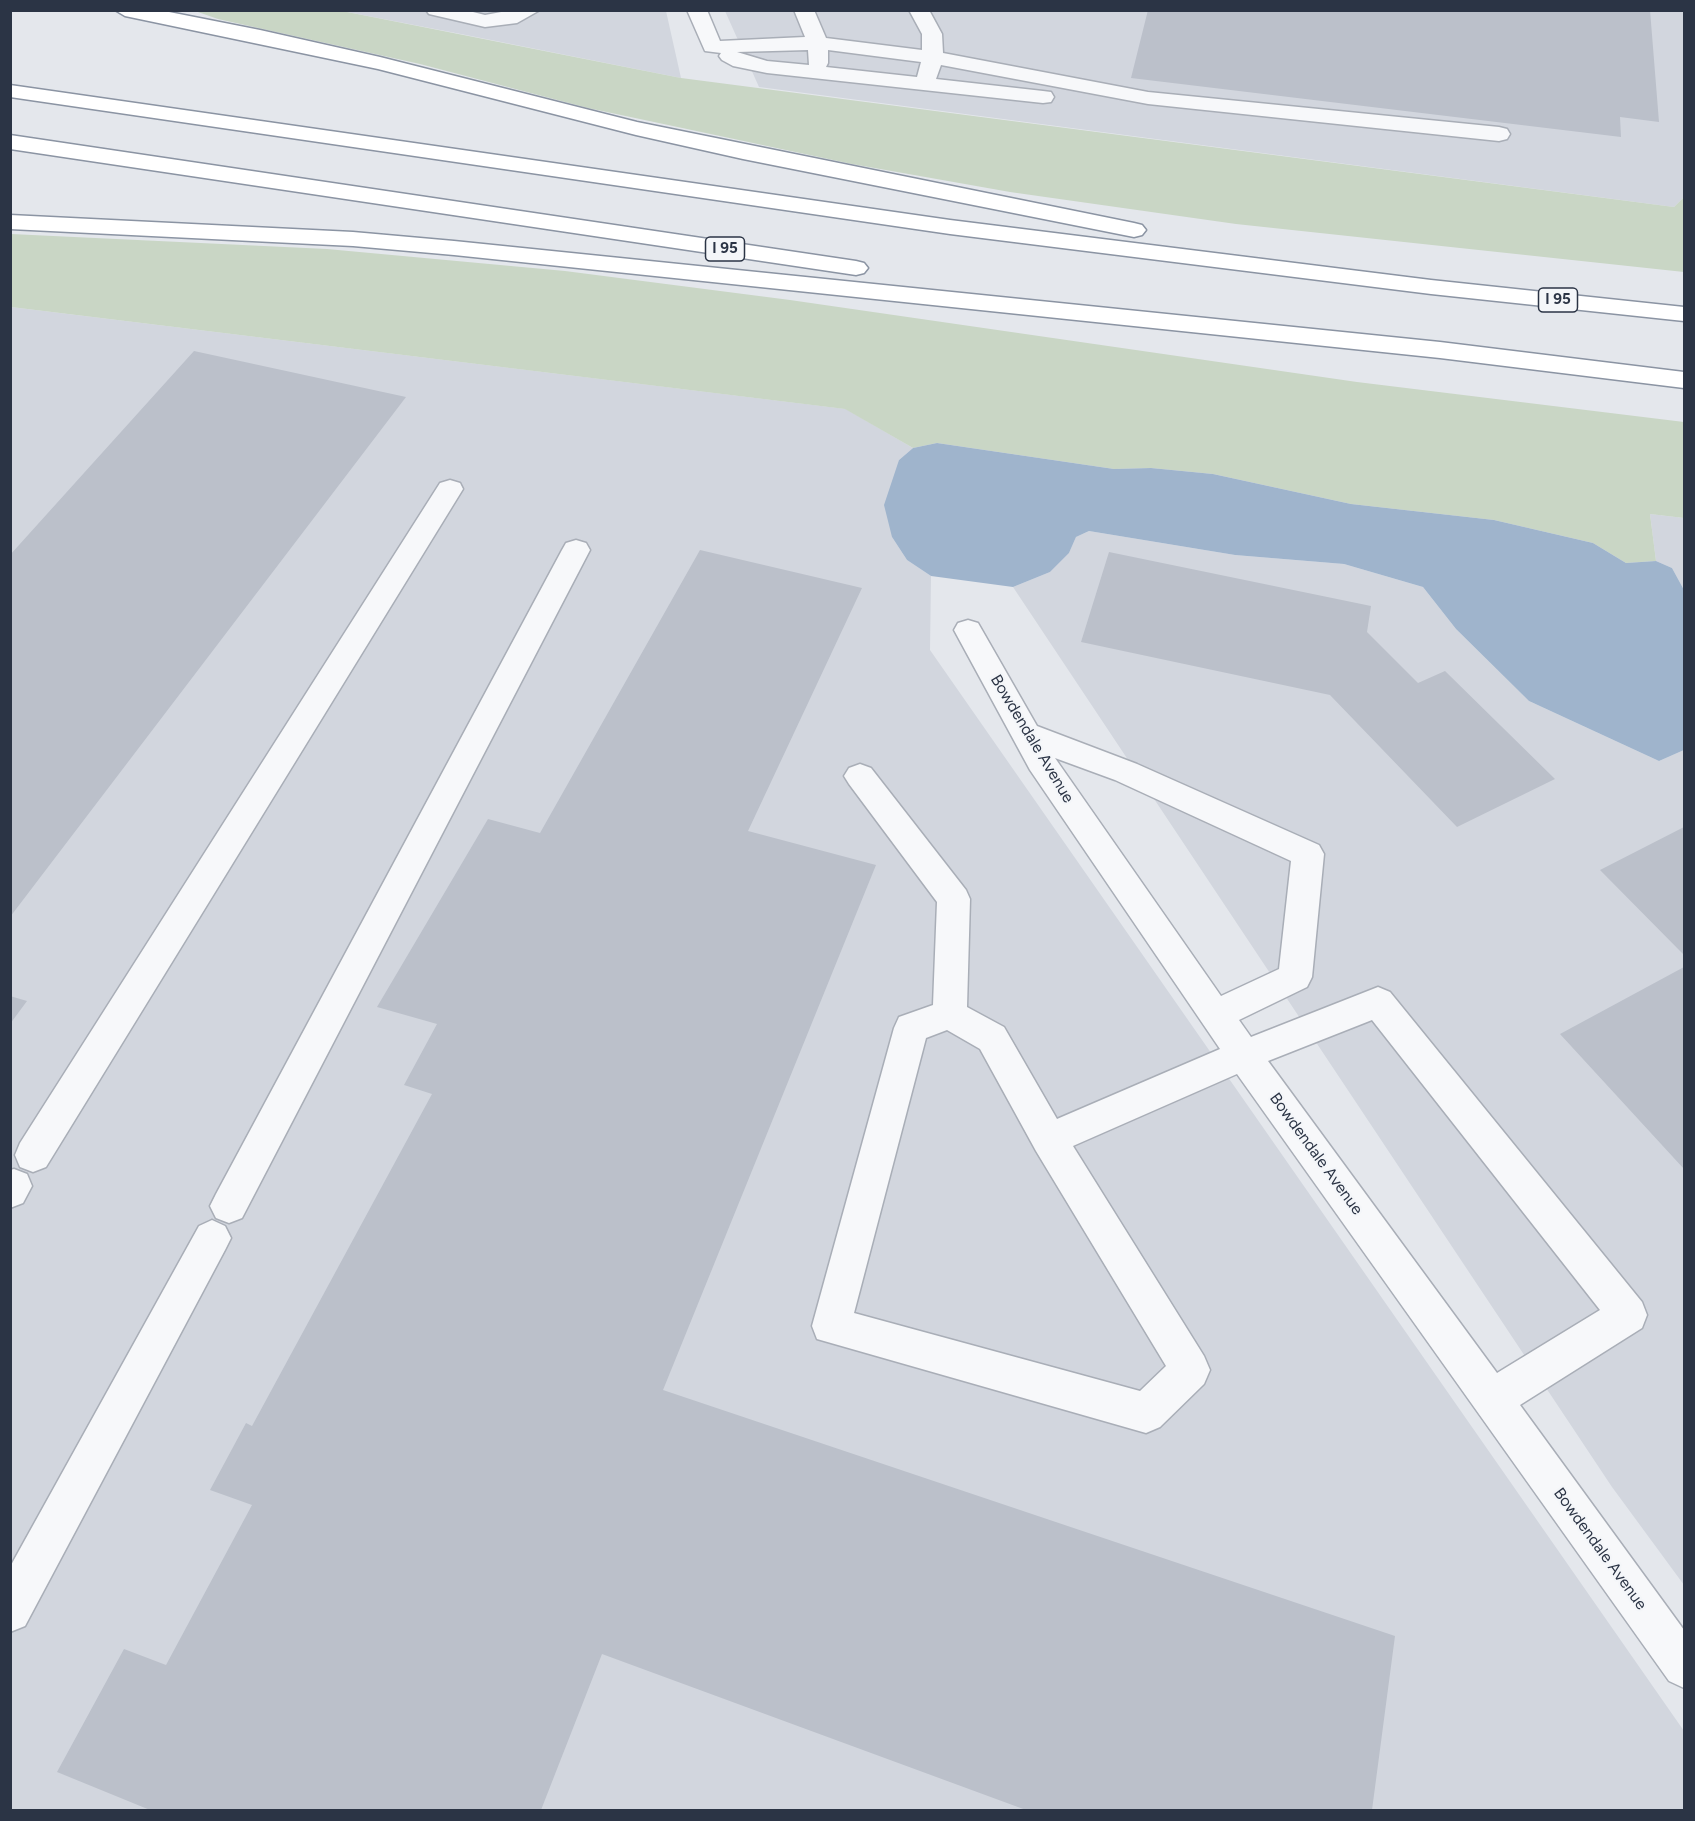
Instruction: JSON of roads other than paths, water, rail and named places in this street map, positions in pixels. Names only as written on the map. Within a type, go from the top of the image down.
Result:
[{"type":"highway","points":[[125,10],[370,61],[636,128],[852,175],[1431,287]]},
{"type":"highway","name":"I 95","points":[[10,91],[835,211],[1431,287],[1684,314]]},
{"type":"highway","name":"I 95","points":[[10,142],[656,240],[1440,350],[1684,380]]},
{"type":"highway","points":[[10,222],[353,239],[454,248],[1440,350]]},
{"type":"street","points":[[436,10],[485,21],[510,19],[531,10]]},
{"type":"street","points":[[697,10],[712,47],[740,62],[817,73],[1092,102],[1148,98]]},
{"type":"street","points":[[804,10],[818,43],[817,73]]},
{"type":"street","points":[[919,10],[932,34],[933,57],[924,84]]},
{"type":"street","points":[[712,47],[818,43],[933,57],[1148,98],[1499,134]]},
{"type":"street","points":[[33,1155],[450,489]]},
{"type":"street","points":[[10,1611],[221,1222],[576,550]]},
{"type":"street","name":"Bowdendale Avenue","points":[[968,630],[1041,762],[1215,1015],[1684,1666]]},
{"type":"street","points":[[1026,735],[1126,772],[1308,854],[1295,977],[1215,1015]]},
{"type":"street","points":[[860,776],[954,899],[950,1014]]},
{"type":"street","points":[[1049,1139],[1244,1055],[1378,1002],[1628,1315],[1492,1399]]},
{"type":"street","points":[[950,1014],[992,1038],[1049,1139],[1190,1370],[1146,1413],[831,1326],[911,1028],[950,1014]]},
{"type":"water","points":[[937,443],[1114,469],[1151,468],[1213,474],[1351,504],[1494,520],[1593,543],[1626,563],[1656,561],[1672,568],[1684,590],[1684,750],[1659,761],[1529,701],[1456,629],[1423,587],[1344,564],[1235,555],[1089,531],[1076,537],[1069,553],[1050,572],[1013,587],[931,576],[907,560],[892,537],[884,505],[899,460],[913,448]]}]
